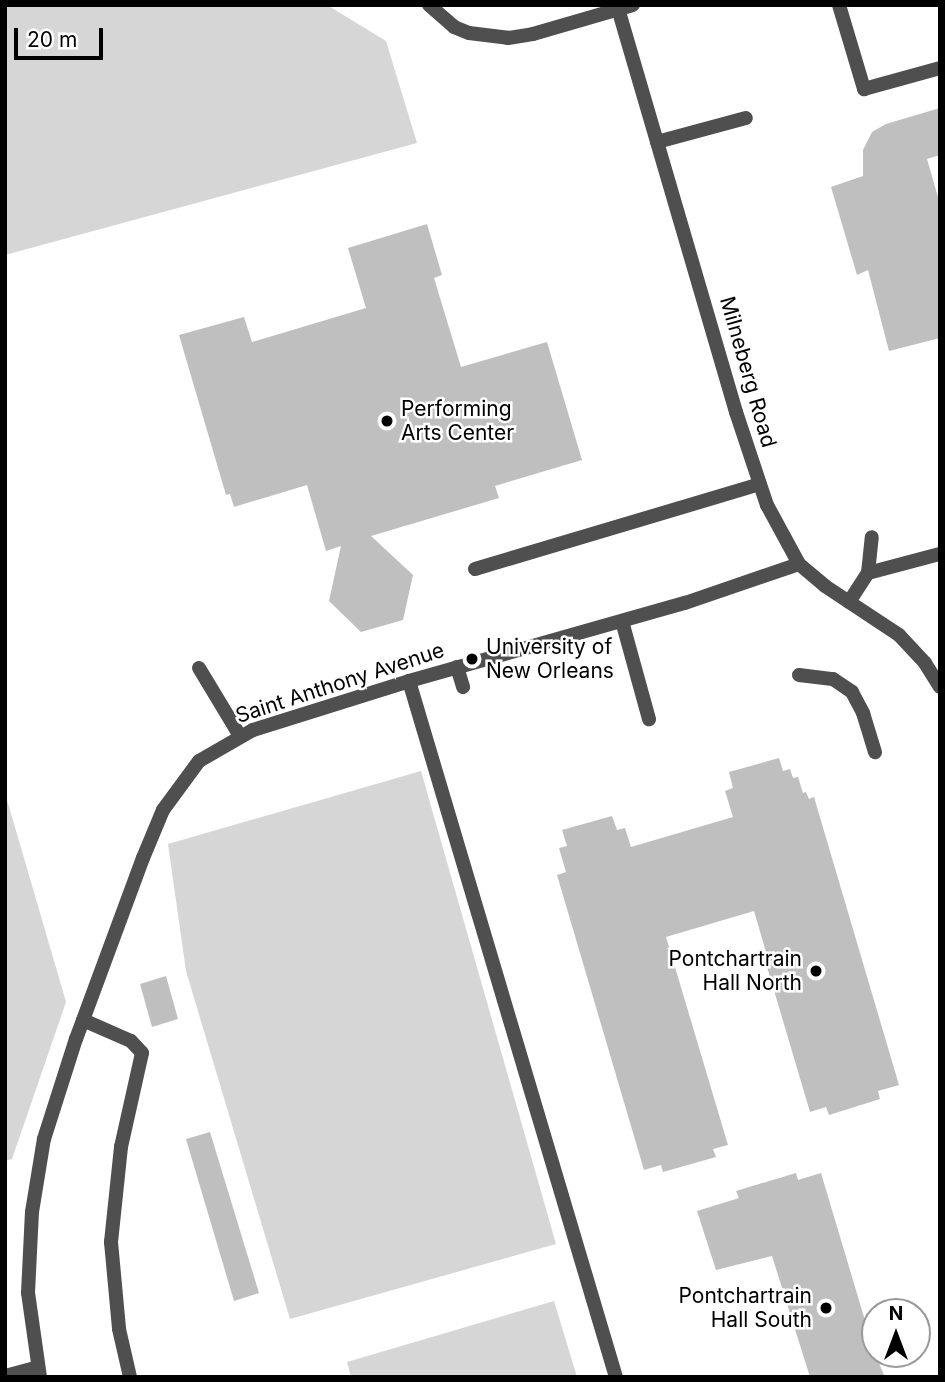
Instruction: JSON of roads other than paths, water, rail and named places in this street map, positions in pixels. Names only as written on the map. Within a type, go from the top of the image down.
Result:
[{"type":"street","points":[[429,5],[454,27],[469,33],[508,38],[533,34],[633,5]]},
{"type":"street","points":[[839,5],[864,89],[940,68]]},
{"type":"street","name":"Milneberg Road","points":[[617,8],[760,484],[780,532],[799,564],[899,635],[925,663],[940,687]]},
{"type":"street","points":[[657,142],[746,118]]},
{"type":"street","points":[[475,569],[760,484]]},
{"type":"street","points":[[849,602],[868,573],[872,537]]},
{"type":"street","points":[[868,573],[940,554]]},
{"type":"street","name":"Saint Anthony Avenue","points":[[39,1372],[28,1293],[32,1212],[44,1139],[83,1020],[163,810],[199,761],[240,736],[409,681],[685,603],[799,564]]},
{"type":"street","points":[[622,621],[649,719]]},
{"type":"street","points":[[457,667],[463,687]]},
{"type":"street","points":[[199,668],[240,736]]},
{"type":"street","points":[[799,675],[833,679],[852,692],[863,713],[875,752]]},
{"type":"street","points":[[409,681],[616,1377]]},
{"type":"street","points":[[83,1020],[131,1041],[142,1053],[121,1146],[111,1242],[119,1329],[130,1377]]},
{"type":"street","points":[[5,1376],[39,1372]]},
{"type":"place","name":"Performing Arts Center","points":[[387,421]]},
{"type":"place","name":"University of New Orleans","points":[[472,659]]},
{"type":"place","name":"Pontchartrain Hall North","points":[[816,971]]},
{"type":"place","name":"Pontchartrain Hall South","points":[[826,1308]]}]
